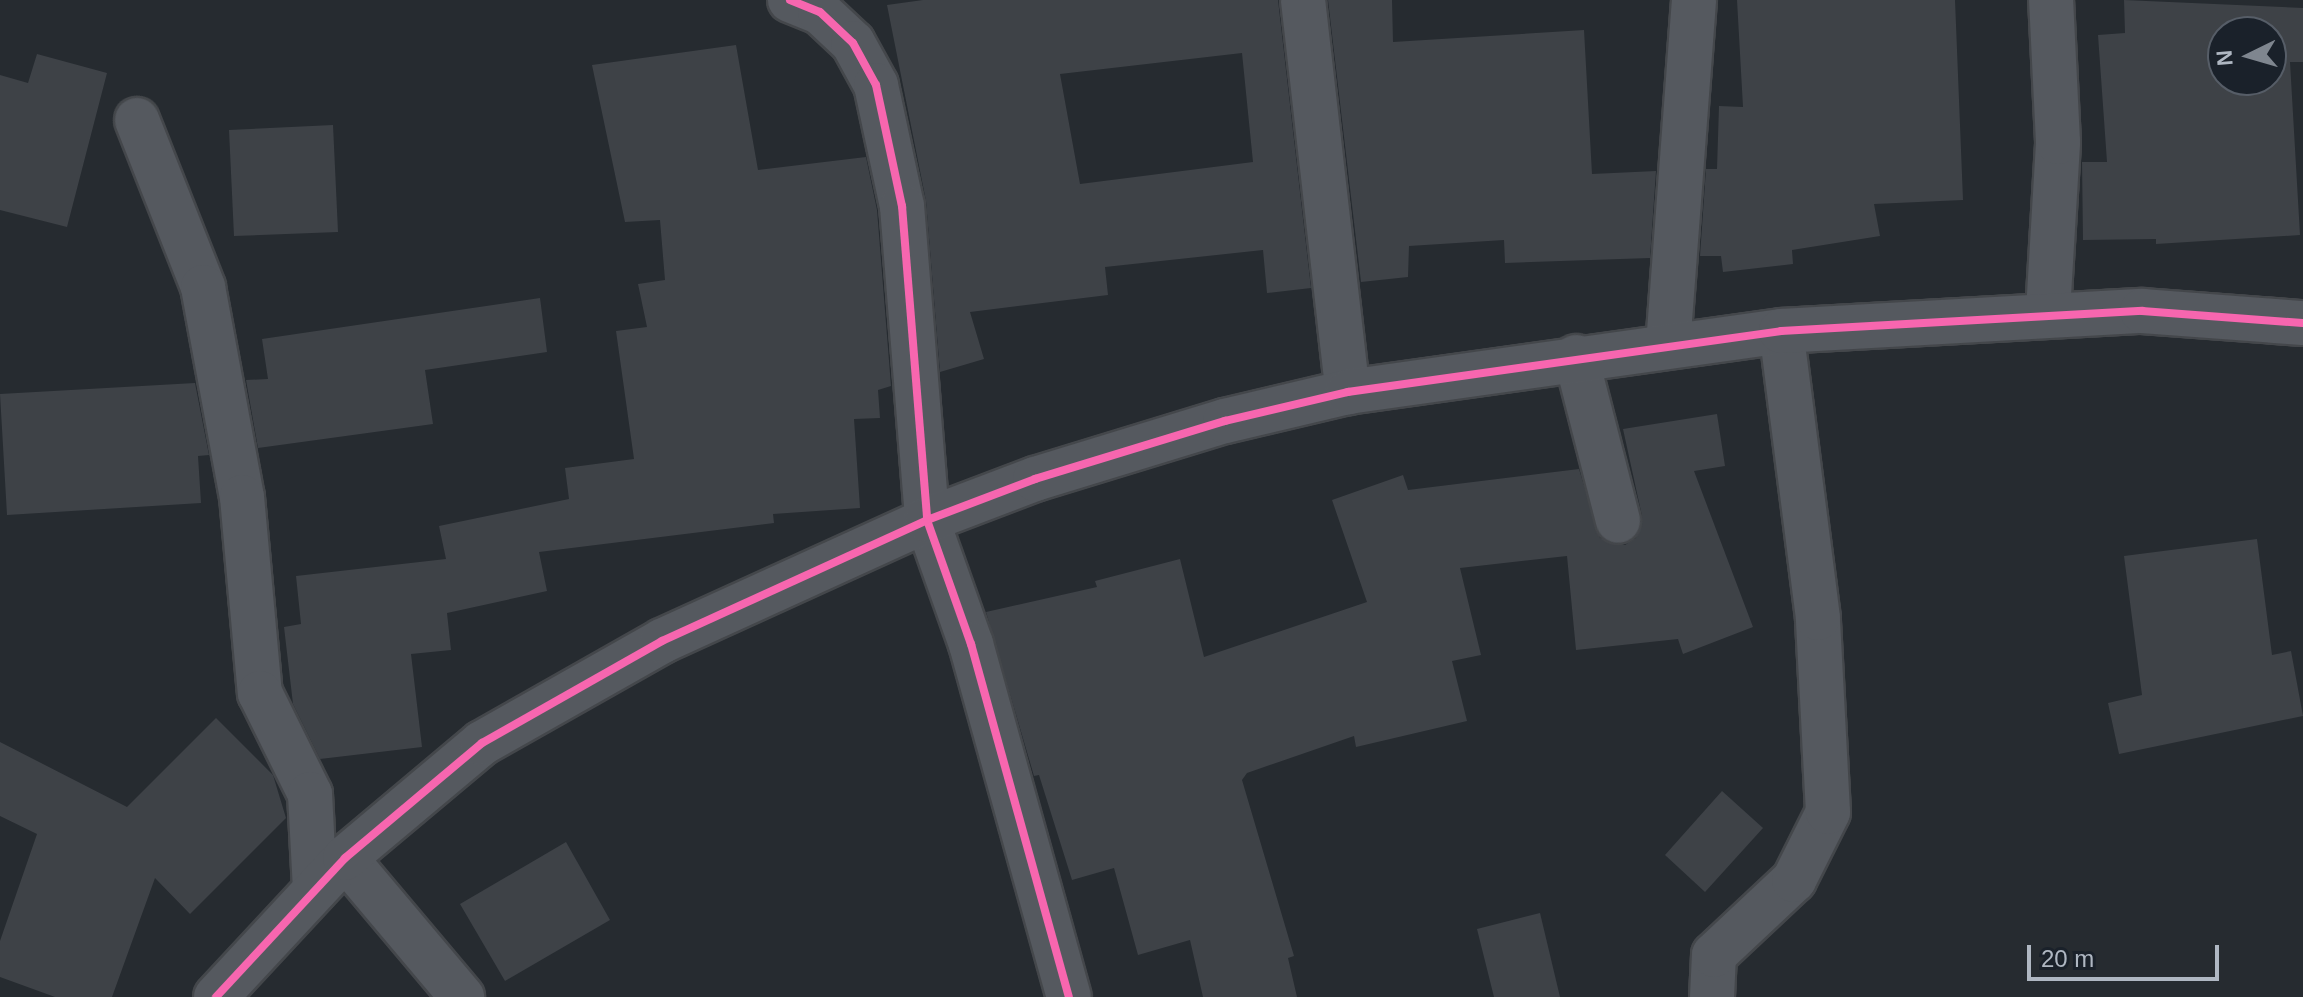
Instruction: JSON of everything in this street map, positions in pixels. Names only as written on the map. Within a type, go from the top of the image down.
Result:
[{"type":"street","points":[[790,0],[820,12],[853,43],[876,85],[902,206],[927,520],[971,644],[1069,997]]},
{"type":"street","points":[[1303,0],[1348,392]]},
{"type":"street","points":[[1668,346],[1694,0]]},
{"type":"street","points":[[2048,312],[2058,142],[2051,0]]},
{"type":"street","points":[[137,120],[203,287],[242,497],[260,693],[310,794],[315,890]]},
{"type":"street","points":[[216,997],[345,858],[435,778],[550,701],[662,641],[927,520],[1211,425],[1348,392],[1576,357],[1781,331],[2048,312],[2142,311],[2303,323]]},
{"type":"street","points":[[1712,997],[1714,955],[1794,880],[1828,812],[1818,618],[1781,331]]},
{"type":"street","points":[[1576,357],[1618,521]]},
{"type":"street","points":[[345,858],[462,997]]},
{"type":"building","points":[[923,0],[1278,0],[1311,288],[1267,293],[1263,250],[1105,267],[1108,295],[970,312],[984,359],[940,372],[926,201],[887,5]],"holes":[[[1242,53],[1253,162],[1080,184],[1060,74]]]},
{"type":"building","points":[[1328,0],[1392,0],[1393,42],[1584,30],[1592,174],[1656,171],[1650,258],[1505,263],[1504,240],[1409,246],[1408,277],[1361,282]]},
{"type":"building","points":[[1737,0],[1955,0],[1963,200],[1874,204],[1880,236],[1792,250],[1793,264],[1723,272],[1721,256],[1700,256],[1706,169],[1717,169],[1719,106],[1743,107]]},
{"type":"building","points":[[2124,0],[2303,8],[2303,62],[2290,62],[2300,235],[2156,244],[2156,239],[2083,240],[2082,162],[2107,162],[2098,35],[2125,33]]},
{"type":"building","points":[[736,45],[758,170],[866,157],[877,210],[891,386],[878,390],[880,418],[854,419],[860,508],[773,514],[774,523],[539,552],[547,591],[447,613],[451,650],[411,654],[422,747],[320,759],[293,704],[284,627],[301,624],[296,576],[446,559],[439,526],[569,499],[565,468],[634,459],[616,331],[647,327],[638,284],[665,280],[660,220],[625,222],[592,65]]},
{"type":"building","points":[[37,54],[107,73],[67,227],[0,210],[0,75],[28,83]]},
{"type":"building","points":[[333,125],[338,232],[234,236],[229,130]]},
{"type":"building","points":[[540,298],[547,352],[425,370],[433,424],[258,448],[246,380],[268,379],[262,339]]},
{"type":"building","points":[[195,383],[209,455],[198,456],[201,503],[7,515],[0,394]]},
{"type":"building","points":[[1717,414],[1725,466],[1694,471],[1753,627],[1683,654],[1678,639],[1576,650],[1567,556],[1460,568],[1481,655],[1452,661],[1467,721],[1356,747],[1354,736],[1247,773],[1242,780],[1294,956],[1288,958],[1297,997],[1203,997],[1190,940],[1138,955],[1114,868],[1072,880],[1039,775],[1034,776],[986,612],[1097,587],[1095,581],[1180,559],[1204,657],[1367,602],[1332,500],[1403,475],[1408,490],[1579,469],[1600,538],[1625,545],[1636,538],[1642,516],[1623,429]]},
{"type":"building","points":[[2257,539],[2272,655],[2291,651],[2303,716],[2119,754],[2108,703],[2142,695],[2124,556]]},
{"type":"building","points":[[216,718],[273,775],[286,818],[190,914],[155,878],[112,997],[55,997],[0,977],[0,941],[37,834],[0,816],[0,742],[127,807]]},
{"type":"building","points":[[1722,791],[1763,828],[1705,892],[1665,855]]},
{"type":"building","points":[[566,842],[610,920],[505,981],[460,904]]},
{"type":"building","points":[[1540,913],[1560,997],[1494,997],[1477,929]]},
{"type":"cycle path","points":[[790,0],[820,12],[853,43],[876,85],[902,206],[927,520],[971,644],[1069,997]]},
{"type":"cycle path","points":[[216,997],[345,858],[482,743],[662,641],[927,520],[1035,479],[1225,421],[1348,392],[1781,331],[2142,311],[2303,323]]}]
